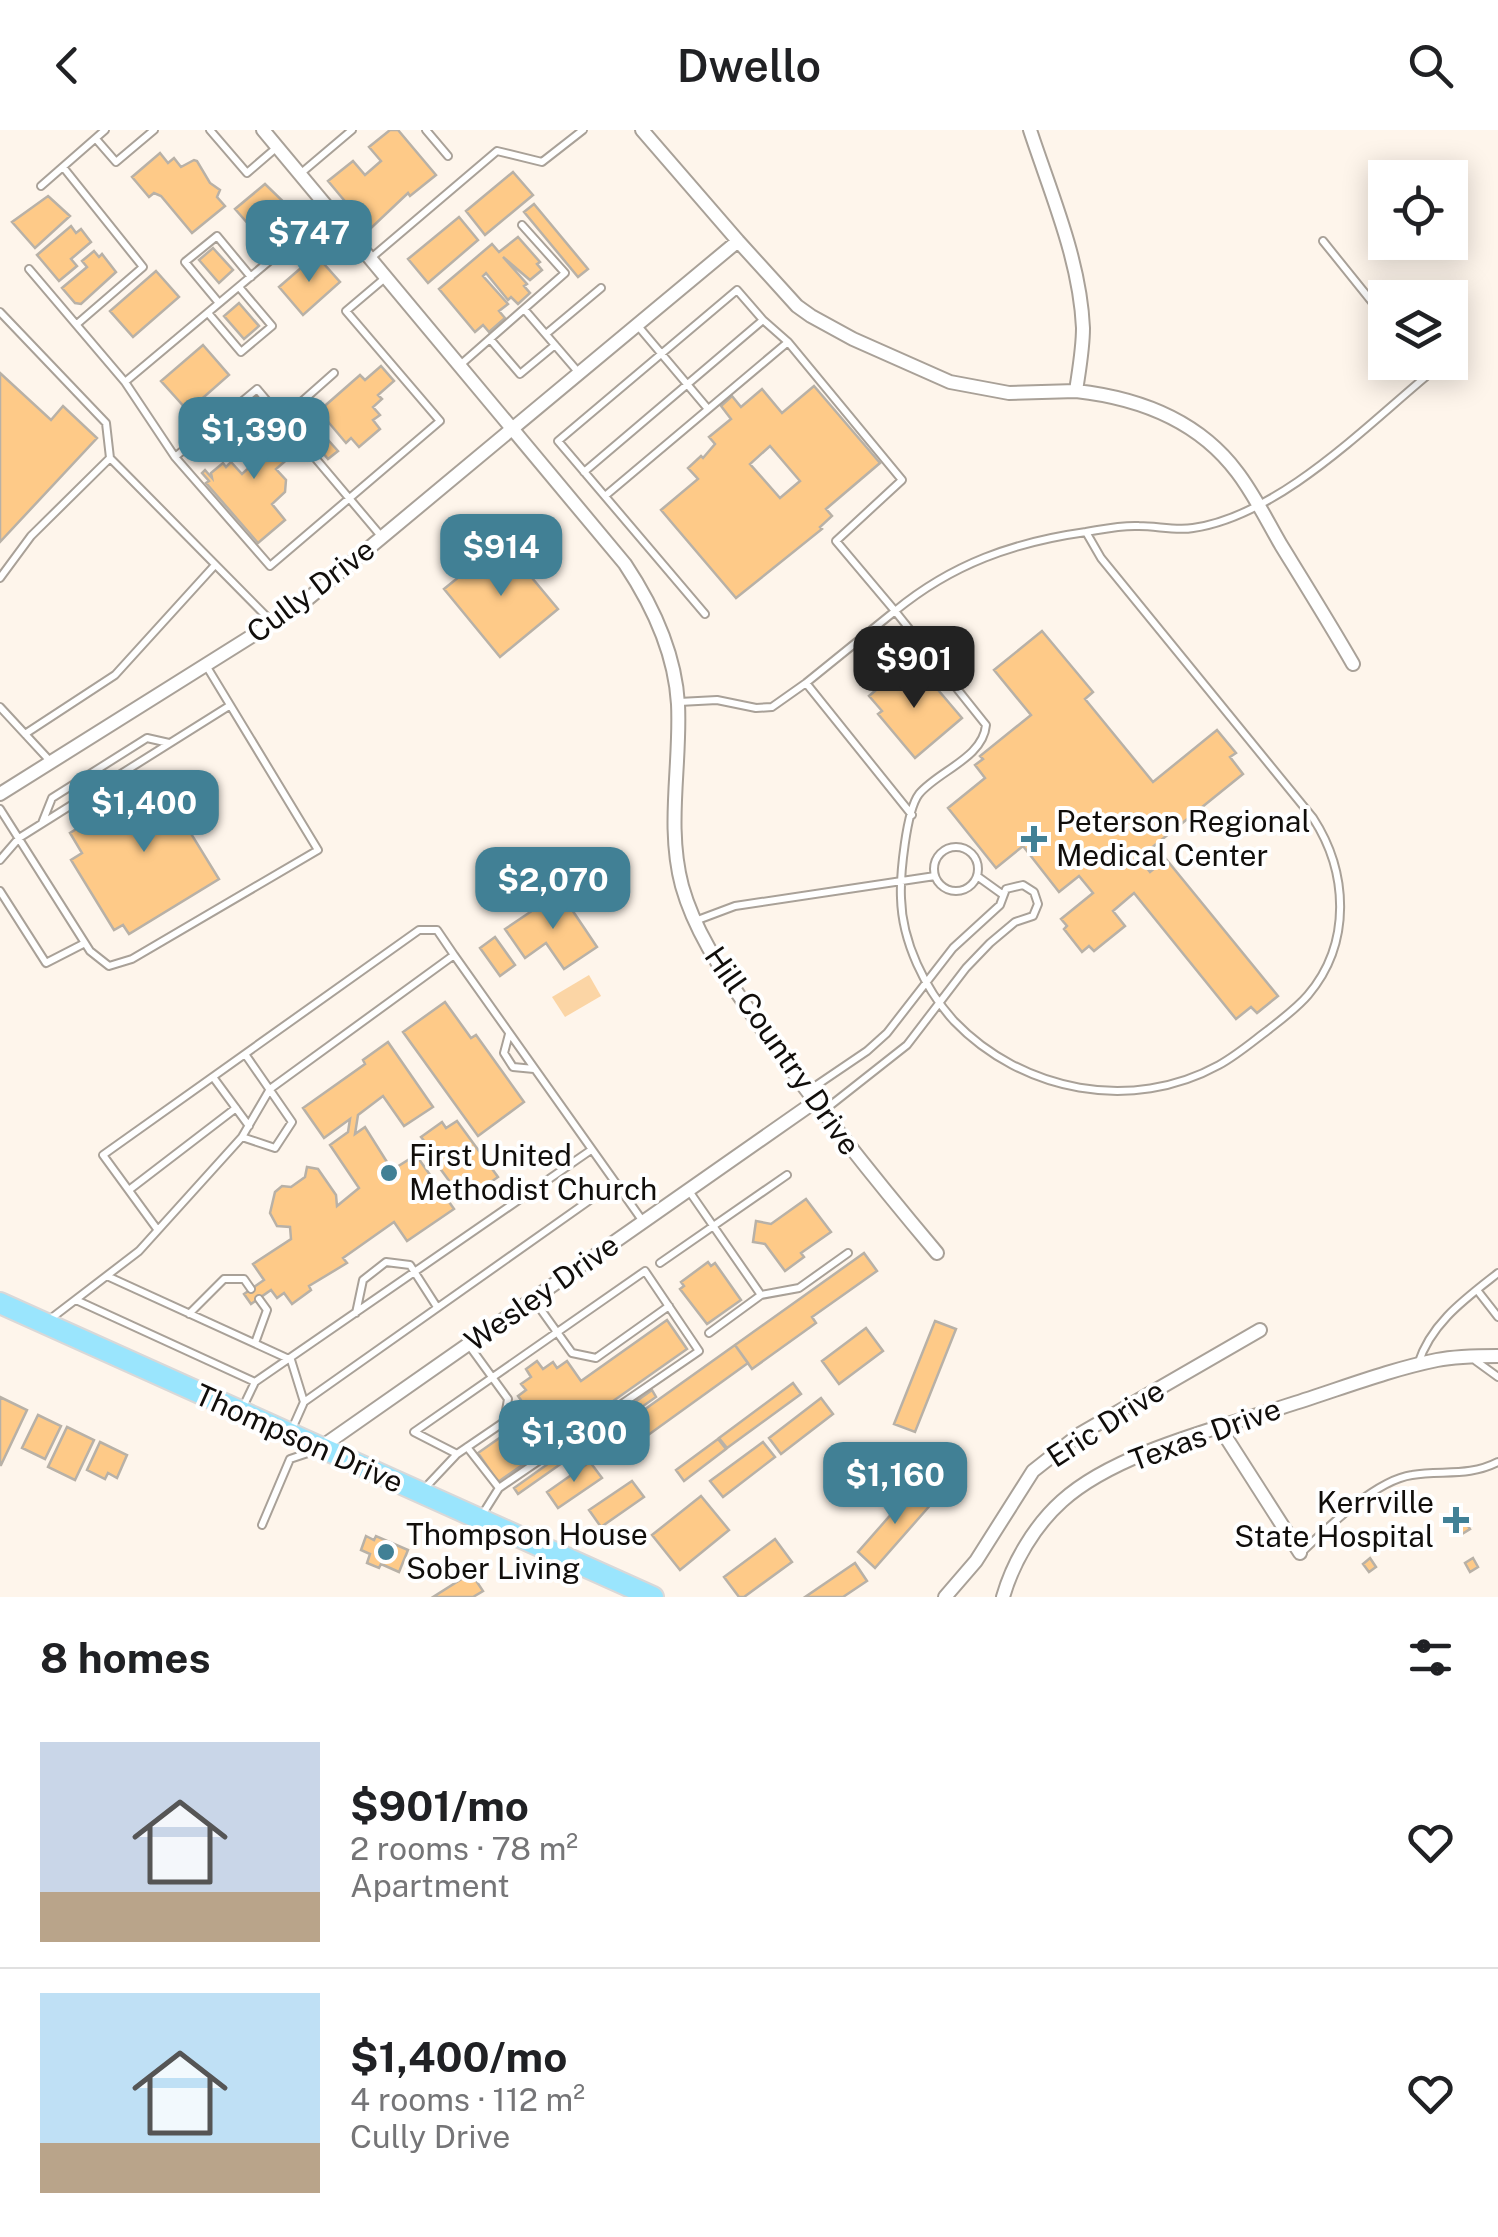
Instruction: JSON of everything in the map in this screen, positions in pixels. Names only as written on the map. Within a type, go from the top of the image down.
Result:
[{"type":"main road","name":"Thompson Drive","points":[[0,1303],[653,1597]]},
{"type":"street","name":"Hill Country Drive","points":[[263,130],[641,589],[663,633],[678,702],[674,846],[694,922],[712,955],[813,1103],[937,1253]]},
{"type":"street","points":[[642,130],[738,241],[810,316],[906,364],[979,390],[1107,394],[1176,419],[1204,438],[1237,472],[1354,664]]},
{"type":"street","points":[[1030,130],[1060,220],[1080,300],[1082,348],[1076,391]]},
{"type":"street","name":"Cully Drive","points":[[0,794],[274,624],[738,241]]},
{"type":"street","name":"Wesley Drive","points":[[320,1448],[813,1103]]},
{"type":"street","name":"Eric Drive","points":[[945,1597],[976,1561],[1033,1471],[1080,1434],[1260,1330]]},
{"type":"street","name":"Texas Drive","points":[[1003,1597],[1024,1548],[1060,1502],[1102,1473],[1220,1428],[1418,1364],[1466,1356],[1498,1356]]},
{"type":"street","points":[[1220,1428],[1300,1553]]},
{"type":"lane","points":[[41,186],[105,130]]},
{"type":"lane","points":[[96,138],[116,162],[154,130]]},
{"type":"lane","points":[[210,130],[247,173],[277,147]]},
{"type":"lane","points":[[299,174],[352,130]]},
{"type":"lane","points":[[426,130],[448,156]]},
{"type":"lane","points":[[369,260],[497,151],[542,162],[583,130]]},
{"type":"lane","points":[[63,167],[144,266],[76,324]]},
{"type":"lane","points":[[125,382],[329,212]]},
{"type":"lane","points":[[458,366],[565,273],[522,224]]},
{"type":"lane","points":[[220,303],[185,262],[216,236],[251,277]]},
{"type":"lane","points":[[1324,240],[1368,296]]},
{"type":"lane","points":[[29,268],[125,382],[175,457],[270,566],[440,421],[346,311],[385,278]]},
{"type":"lane","points":[[208,312],[241,352],[272,326],[239,287]]},
{"type":"lane","points":[[546,334],[601,288]]},
{"type":"lane","points":[[706,614],[558,441],[737,290],[788,342],[902,480],[836,541],[986,725],[978,745],[920,792],[912,815],[900,900],[908,936],[927,984],[940,1004],[993,1055],[1030,1074],[1079,1088],[1136,1091],[1203,1073],[1237,1054],[1309,994],[1337,936],[1341,906],[1339,874],[1323,834],[1290,788],[1101,558],[1086,532]]},
{"type":"lane","points":[[524,309],[580,374]]},
{"type":"lane","points":[[0,312],[106,423],[110,458],[274,624]]},
{"type":"lane","points":[[584,472],[763,320]]},
{"type":"lane","points":[[638,326],[708,408]]},
{"type":"lane","points":[[490,338],[520,374],[555,345]]},
{"type":"lane","points":[[605,496],[788,342]]},
{"type":"lane","points":[[282,419],[334,373]]},
{"type":"lane","points":[[678,702],[723,701],[764,708],[779,704],[940,578],[990,554],[1045,538],[1126,526],[1190,529],[1217,523],[1257,505],[1312,470],[1422,380]]},
{"type":"lane","points":[[175,457],[257,389],[382,537]]},
{"type":"lane","points":[[0,578],[31,536],[110,458]]},
{"type":"lane","points":[[25,734],[115,675],[215,565]]},
{"type":"lane","points":[[0,809],[85,943],[109,966],[132,958],[318,850],[206,666]]},
{"type":"lane","points":[[806,683],[912,815]]},
{"type":"lane","points":[[0,860],[19,838],[229,706]]},
{"type":"lane","points":[[0,707],[50,762]]},
{"type":"lane","points":[[41,824],[52,798],[147,738],[170,744]]},
{"type":"lane","points":[[960,847],[973,854],[977,876],[968,888],[953,891],[941,885],[934,866],[940,853],[960,847]]},
{"type":"lane","points":[[694,922],[735,906],[935,876]]},
{"type":"lane","points":[[977,876],[1002,894]]},
{"type":"lane","points":[[1017,884],[1029,887],[1037,898],[1036,911],[990,943],[897,1056],[813,1103],[878,1042],[963,936],[1000,905],[1002,894],[1017,884]]},
{"type":"lane","points":[[0,891],[46,963],[85,943]]},
{"type":"lane","points":[[158,1229],[103,1156],[419,930],[437,930],[643,1222]]},
{"type":"lane","points":[[44,1323],[139,1251],[242,1137],[270,1089],[454,955]]},
{"type":"lane","points":[[509,1033],[504,1053],[513,1068],[534,1070]]},
{"type":"lane","points":[[242,1137],[275,1148],[292,1122],[245,1054]]},
{"type":"lane","points":[[213,1077],[249,1126]]},
{"type":"lane","points":[[129,1190],[236,1108]]},
{"type":"lane","points":[[240,1412],[255,1382],[590,1150]]},
{"type":"lane","points":[[660,1263],[787,1175]]},
{"type":"lane","points":[[290,1434],[304,1402],[614,1183]]},
{"type":"lane","points":[[688,1190],[761,1295]]},
{"type":"lane","points":[[709,1333],[761,1295],[799,1288],[848,1253]]},
{"type":"lane","points":[[356,1313],[362,1280],[386,1262],[410,1265],[437,1306]]},
{"type":"lane","points":[[457,1454],[414,1432],[645,1271],[700,1351],[499,1488],[479,1521]]},
{"type":"lane","points":[[1418,1364],[1425,1343],[1455,1307],[1498,1273]]},
{"type":"lane","points":[[107,1276],[291,1360],[304,1402]]},
{"type":"lane","points":[[190,1314],[224,1279],[244,1279],[251,1289]]},
{"type":"lane","points":[[1477,1290],[1498,1317]]},
{"type":"lane","points":[[255,1344],[267,1310],[258,1298]]},
{"type":"lane","points":[[533,1299],[572,1353],[596,1358],[669,1306]]},
{"type":"lane","points":[[74,1300],[255,1382]]},
{"type":"lane","points":[[420,1494],[457,1454],[504,1422],[508,1398],[468,1344]]},
{"type":"lane","points":[[1466,1356],[1485,1364],[1498,1377]]},
{"type":"lane","points":[[467,1447],[499,1488]]},
{"type":"lane","points":[[262,1524],[290,1459],[320,1448]]},
{"type":"lane","points":[[1300,1553],[1388,1482],[1412,1475],[1468,1473],[1498,1462]]},
{"type":"shaded area","points":[[589,975],[601,996],[565,1017],[552,997]]},
{"type":"building","points":[[390,130],[398,130],[436,175],[410,196],[408,193],[369,230],[328,181],[353,161],[365,175],[381,161],[369,147]]},
{"type":"building","points":[[160,153],[168,163],[174,158],[181,167],[197,161],[210,183],[220,190],[217,197],[225,206],[192,233],[161,196],[154,193],[149,197],[132,177]]},
{"type":"building","points":[[513,172],[533,195],[485,235],[466,211]]},
{"type":"building","points":[[265,184],[291,209],[257,234],[235,209]]},
{"type":"building","points":[[48,196],[70,216],[35,248],[12,222]]},
{"type":"building","points":[[534,204],[588,269],[578,277],[524,212]]},
{"type":"building","points":[[459,217],[478,240],[428,283],[408,259]]},
{"type":"building","points":[[71,226],[76,233],[81,229],[91,242],[71,259],[77,266],[59,281],[37,255]]},
{"type":"building","points":[[518,237],[540,262],[537,264],[542,270],[530,280],[503,257],[530,293],[518,304],[511,297],[508,300],[486,273],[483,276],[508,304],[499,311],[505,318],[489,332],[483,325],[475,332],[439,289],[492,244],[499,252]]},
{"type":"building","points":[[213,248],[233,270],[219,283],[199,260]]},
{"type":"building","points":[[94,251],[99,257],[102,254],[116,272],[81,304],[75,303],[62,288],[87,267],[82,261]]},
{"type":"building","points":[[316,255],[340,282],[303,315],[279,287]]},
{"type":"building","points":[[156,271],[179,297],[133,337],[110,311]]},
{"type":"building","points":[[239,303],[259,326],[244,339],[224,316]]},
{"type":"building","points":[[203,345],[229,375],[188,411],[161,381]]},
{"type":"building","points":[[381,366],[394,381],[378,395],[382,399],[373,407],[380,415],[373,420],[380,429],[359,447],[351,438],[346,443],[319,411],[360,375],[365,380]]},
{"type":"building","points":[[0,373],[51,420],[63,406],[97,438],[0,542]]},
{"type":"building","points":[[814,386],[880,463],[826,509],[832,516],[822,529],[736,598],[661,510],[698,479],[688,468],[703,458],[715,444],[709,437],[731,419],[721,406],[732,396],[741,407],[762,389],[782,413]],"holes":[[[770,446],[800,481],[780,498],[750,464]]]},
{"type":"building","points":[[261,420],[291,456],[276,469],[286,480],[285,492],[272,504],[285,520],[258,543],[206,483],[209,481],[202,473],[205,470],[212,478],[211,473],[231,462],[242,474],[253,464],[234,442]]},
{"type":"building","points":[[321,432],[338,451],[328,459],[312,440]]},
{"type":"building","points":[[502,542],[558,609],[500,657],[444,589]]},
{"type":"building","points":[[1042,631],[1093,692],[1085,699],[1153,782],[1217,730],[1236,753],[1230,757],[1243,774],[1139,858],[1150,872],[1166,859],[1278,996],[1257,1013],[1251,1007],[1236,1019],[1134,893],[1113,911],[1125,926],[1094,951],[1089,946],[1082,952],[1061,919],[1093,893],[1079,876],[1059,892],[1023,846],[996,868],[948,808],[985,778],[975,765],[983,759],[980,756],[1031,715],[994,670]]},
{"type":"building","points":[[902,668],[917,685],[927,677],[962,718],[915,758],[878,714],[882,711],[869,696]]},
{"type":"building","points":[[180,772],[205,812],[185,824],[219,879],[129,934],[123,925],[114,930],[71,860],[82,853],[70,833],[140,790],[143,795]]},
{"type":"building","points":[[560,892],[597,947],[564,969],[546,943],[525,958],[505,929]]},
{"type":"building","points":[[495,937],[515,965],[500,976],[480,948]]},
{"type":"building","points":[[445,1002],[471,1038],[476,1035],[524,1102],[478,1136],[403,1032]]},
{"type":"building","name":"First United Methodist Church","points":[[388,1042],[433,1107],[404,1126],[383,1096],[358,1115],[355,1134],[365,1127],[392,1170],[416,1155],[454,1209],[407,1241],[394,1222],[343,1258],[347,1263],[309,1286],[311,1290],[292,1304],[284,1293],[277,1298],[271,1290],[251,1304],[244,1294],[264,1280],[253,1264],[291,1239],[290,1227],[277,1226],[270,1213],[275,1192],[305,1177],[307,1167],[318,1169],[336,1195],[337,1206],[359,1188],[330,1145],[348,1132],[350,1119],[324,1138],[303,1108],[365,1064],[363,1060]]},
{"type":"building","points":[[457,1121],[498,1177],[464,1201],[422,1144],[425,1142],[421,1137],[442,1122],[446,1128]]},
{"type":"building","points":[[806,1199],[831,1232],[801,1253],[804,1257],[785,1271],[765,1244],[753,1242],[756,1221],[771,1224]]},
{"type":"building","points":[[864,1253],[877,1271],[812,1317],[816,1323],[752,1369],[735,1345]]},
{"type":"building","points":[[708,1262],[711,1266],[715,1263],[741,1300],[707,1324],[680,1289],[684,1286],[681,1282]]},
{"type":"building","points":[[667,1320],[687,1349],[498,1482],[478,1453],[532,1415],[518,1396],[526,1390],[521,1384],[531,1377],[526,1369],[537,1361],[543,1369],[553,1362],[557,1368],[567,1361],[581,1381]]},
{"type":"building","points":[[935,1321],[956,1329],[915,1432],[894,1424]]},
{"type":"building","points":[[866,1328],[883,1351],[839,1384],[822,1361]]},
{"type":"building","points":[[735,1345],[748,1363],[619,1456],[606,1437]]},
{"type":"building","points":[[793,1383],[801,1394],[727,1448],[719,1438]]},
{"type":"building","points":[[652,1390],[656,1397],[518,1494],[514,1488]]},
{"type":"building","points":[[0,1397],[27,1410],[1,1465],[0,1465]]},
{"type":"building","points":[[821,1398],[833,1414],[781,1454],[769,1438]]},
{"type":"building","points":[[38,1415],[61,1426],[45,1459],[22,1448]]},
{"type":"building","points":[[67,1427],[94,1440],[75,1480],[48,1467]]},
{"type":"building","points":[[718,1439],[726,1449],[684,1481],[676,1470]]},
{"type":"building","points":[[100,1442],[127,1455],[117,1478],[108,1473],[105,1479],[87,1470]]},
{"type":"building","points":[[763,1442],[775,1457],[723,1497],[710,1481]]},
{"type":"building","points":[[590,1462],[602,1478],[558,1508],[547,1492]]},
{"type":"building","points":[[632,1481],[644,1497],[601,1527],[589,1510]]},
{"type":"building","points":[[915,1487],[933,1502],[875,1568],[858,1552]]},
{"type":"building","points":[[701,1496],[729,1530],[680,1570],[652,1535]]},
{"type":"building","points":[[1464,1520],[1470,1529],[1462,1534],[1457,1525]]},
{"type":"building","name":"Thompson House Sober Living","points":[[366,1536],[374,1540],[376,1536],[408,1550],[399,1572],[367,1563],[370,1554],[361,1550]]},
{"type":"building","points":[[775,1539],[792,1562],[739,1597],[724,1577]]},
{"type":"building","points":[[1370,1558],[1376,1567],[1369,1572],[1363,1564]]},
{"type":"building","points":[[1473,1558],[1478,1567],[1470,1572],[1465,1563]]},
{"type":"building","points":[[855,1563],[867,1581],[843,1597],[805,1597]]},
{"type":"building","points":[[471,1573],[483,1591],[473,1597],[433,1597]]},
{"type":"place","name":"Peterson Regional Medical Center","points":[[1034,839]]},
{"type":"place","name":"First United Methodist Church","points":[[389,1173]]},
{"type":"place","name":"Kerrville State Hospital","points":[[1456,1520]]},
{"type":"place","name":"Thompson House Sober Living","points":[[386,1552]]}]
